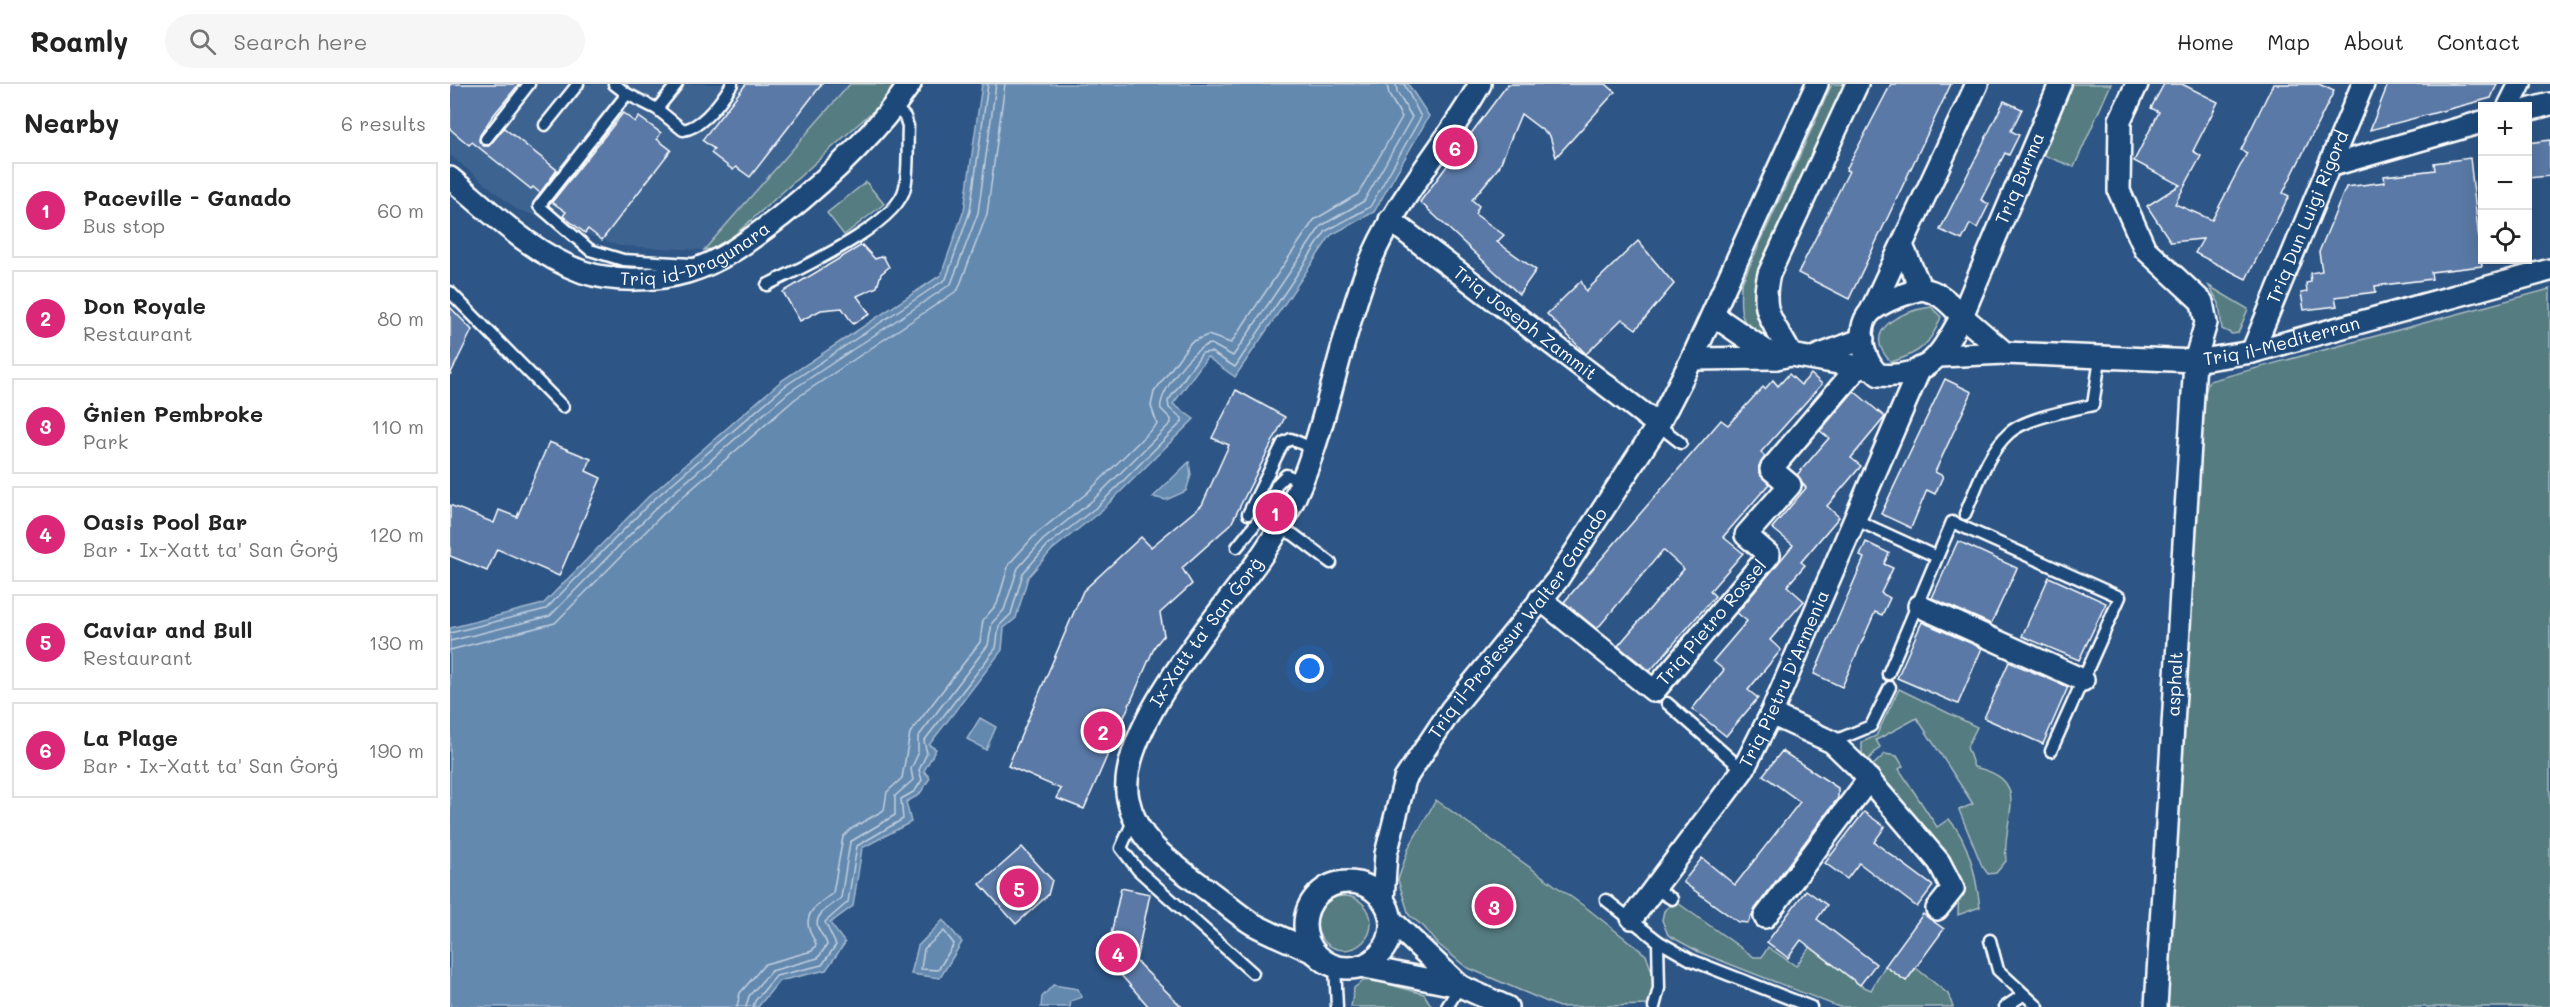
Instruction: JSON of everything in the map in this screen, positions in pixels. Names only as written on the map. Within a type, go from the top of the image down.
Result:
[{"type":"street","name":"Triq id-Dragunara","points":[[450,178],[542,253],[585,272],[634,279],[660,278],[705,265],[726,256],[822,184],[860,147],[909,84]]},
{"type":"street","name":"Ix-Xatt ta' San Ġorġ","points":[[1315,953],[1251,923],[1158,853],[1134,819],[1127,796],[1131,762],[1150,714],[1189,652],[1261,557],[1279,528],[1314,449],[1351,318],[1368,268],[1390,220],[1466,110],[1480,84]]},
{"type":"street","name":"Triq il-Professur Walter Ganado","points":[[1392,921],[1383,900],[1386,854],[1405,779],[1451,710],[1557,580],[1658,426],[1713,315],[1817,84]]},
{"type":"street","points":[[1784,357],[1764,296],[1769,274],[1857,84]]},
{"type":"street","points":[[1899,417],[1890,387],[1868,370],[1862,331],[1903,248],[1977,84]]},
{"type":"street","name":"Triq Burma","points":[[1962,316],[2060,84]]},
{"type":"street","name":"asphalt","points":[[2137,84],[2120,120],[2119,192],[2145,249],[2202,302],[2206,323],[2195,361],[2156,1007]]},
{"type":"street","name":"Triq Dun Luigi Rigord","points":[[2252,352],[2363,84]]},
{"type":"street","points":[[2511,102],[2520,84]]},
{"type":"street","points":[[2532,109],[2550,104]]},
{"type":"street","points":[[2329,166],[2478,123]]},
{"type":"street","name":"Triq Joseph Zammit","points":[[1390,220],[1658,426]]},
{"type":"street","points":[[1903,248],[1921,289]]},
{"type":"street","name":"Triq il-Mediterran","points":[[1940,356],[2005,353],[2100,359],[2195,361],[2252,352],[2550,270]]},
{"type":"street","points":[[1942,297],[1979,272]]},
{"type":"street","points":[[1871,310],[1899,296],[1921,289],[1931,290],[1942,297],[2005,353]]},
{"type":"street","points":[[1713,315],[1784,357]]},
{"type":"street","points":[[1692,359],[1815,357],[1868,370],[1908,374],[1940,356],[1962,316]]},
{"type":"street","points":[[1815,357],[1863,339]]},
{"type":"street","name":"Triq Pietru D'Armenia","points":[[1632,918],[1743,770],[1771,714],[1920,368]]},
{"type":"street","name":"Triq Pietro Rossel","points":[[1540,599],[1654,691],[1769,555],[1746,535],[1790,485],[1771,469],[1868,370]]},
{"type":"street","points":[[1919,606],[2083,680]]},
{"type":"street","points":[[1771,714],[1832,742],[1869,779],[1939,862],[1953,889],[1937,909]]},
{"type":"street","points":[[1765,917],[1869,779]]},
{"type":"street","points":[[1383,900],[1373,890],[1360,884],[1347,882],[1323,890],[1307,911],[1305,926],[1308,940],[1315,953],[1335,966],[1360,966],[1460,986],[1507,1007]]},
{"type":"street","points":[[1360,966],[1373,959],[1383,949],[1392,921],[1460,986]]},
{"type":"lane","points":[[486,140],[529,84]]},
{"type":"lane","points":[[544,125],[578,84]]},
{"type":"lane","points":[[614,84],[627,94],[657,108],[683,130],[691,129],[702,121],[732,84]]},
{"type":"lane","points":[[657,108],[677,84]]},
{"type":"lane","points":[[627,94],[539,206],[590,250],[623,260],[705,265]]},
{"type":"lane","points":[[767,285],[845,244],[888,214],[905,189],[908,126],[905,117],[894,106]]},
{"type":"lane","points":[[450,292],[563,407]]},
{"type":"lane","points":[[1965,514],[1986,465],[2010,432],[2048,415],[2093,405],[2100,359]]},
{"type":"lane","points":[[1658,426],[1681,442]]},
{"type":"lane","points":[[1248,514],[1282,442],[1291,439],[1314,449]]},
{"type":"lane","points":[[1237,547],[1265,512],[1277,484],[1286,475],[1301,481]]},
{"type":"lane","points":[[1854,519],[1937,557]]},
{"type":"lane","points":[[1888,674],[1919,606],[1952,522],[2120,597],[2051,751]]},
{"type":"lane","points":[[1279,528],[1294,535],[1331,563]]},
{"type":"lane","points":[[1832,742],[1871,726],[1890,687]]},
{"type":"lane","points":[[1667,703],[1743,770]]},
{"type":"lane","points":[[1134,819],[1121,848],[1138,870],[1253,973]]},
{"type":"lane","points":[[1654,888],[1672,899]]},
{"type":"lane","points":[[1606,900],[1658,940],[1691,960],[1810,1007]]},
{"type":"lane","points":[[1654,1007],[1659,988],[1658,940]]},
{"type":"lane","points":[[1990,940],[1998,970],[2038,1007]]},
{"type":"lane","points":[[1335,966],[1337,1007]]},
{"type":"lane","points":[[1447,1007],[1460,986]]},
{"type":"lane","points":[[2005,1007],[2023,995]]},
{"type":"shaded area","points":[[450,84],[850,84],[704,250],[620,246],[516,209],[450,155]]},
{"type":"green space","points":[[850,84],[899,84],[893,93],[720,248],[704,250]]},
{"type":"green space","points":[[1832,84],[1851,84],[1757,304],[1773,345],[1755,333],[1745,322],[1741,307],[1741,285]]},
{"type":"green space","points":[[2073,84],[2111,84],[2074,167],[2043,155]]},
{"type":"green space","points":[[866,182],[884,204],[844,235],[827,213]]},
{"type":"green space","points":[[2209,286],[2248,309],[2238,333],[2232,334],[2222,329],[2219,303]]},
{"type":"green space","points":[[2550,289],[2550,1007],[2164,1007],[2193,531],[2205,392],[2209,381]]},
{"type":"green space","points":[[1931,307],[1941,317],[1928,341],[1923,347],[1909,355],[1891,362],[1882,351],[1880,340],[1882,332],[1897,318]]},
{"type":"green space","points":[[1899,689],[1977,727],[1967,747],[1974,767],[1993,773],[2004,781],[2010,791],[2006,861],[1996,873],[1988,874],[1982,866],[1959,810],[1973,804],[1917,718],[1876,740],[1880,747],[1867,761],[1862,756],[1862,742],[1876,736]]},
{"type":"green space","points":[[1885,754],[1897,756],[1903,766],[1899,769],[1937,827],[1949,819],[1956,828],[1971,861],[1980,907],[1958,915],[1959,881],[1929,832],[1870,768]]},
{"type":"green space","points":[[1436,800],[1588,909],[1646,955],[1655,980],[1651,1005],[1559,1007],[1466,967],[1438,944],[1424,927],[1409,915],[1398,880],[1409,847]]},
{"type":"green space","points":[[1344,896],[1354,898],[1363,904],[1369,913],[1371,923],[1369,933],[1363,942],[1354,948],[1344,950],[1334,948],[1325,942],[1319,933],[1317,923],[1319,913],[1325,904],[1334,898]]},
{"type":"green space","points":[[1675,901],[1754,957],[1762,957],[1768,947],[1796,966],[1810,947],[1860,985],[1871,990],[1885,966],[1906,981],[1916,968],[1948,994],[1953,1007],[1839,1007],[1699,952],[1668,935],[1662,920],[1664,911]]},
{"type":"green space","points":[[1373,980],[1424,994],[1432,1007],[1351,1007],[1354,988],[1363,981]]},
{"type":"water","points":[[982,84],[1408,84],[1429,116],[1374,212],[1331,235],[1235,377],[1207,357],[1173,404],[1194,419],[1102,510],[1052,550],[1028,577],[1016,618],[1004,628],[1002,650],[929,745],[936,749],[924,771],[930,778],[919,795],[906,802],[911,822],[862,848],[853,906],[830,923],[845,943],[826,970],[779,981],[758,1007],[450,1007],[450,628],[543,604],[648,497],[781,381],[941,275],[964,210]]},
{"type":"water","points":[[1189,462],[1191,475],[1186,491],[1166,500],[1153,497]]},
{"type":"water","points":[[980,718],[996,727],[986,750],[967,739]]},
{"type":"water","points":[[943,920],[962,942],[940,978],[911,974],[918,946]]},
{"type":"water","points":[[1053,985],[1078,989],[1082,997],[1071,1001],[1070,1007],[1041,1007],[1042,997]]},
{"type":"building","points":[[450,84],[519,84],[492,117],[480,135],[479,141],[484,146],[489,146],[504,128],[557,170],[540,193],[533,187],[531,189],[472,142],[469,145],[450,129]]},
{"type":"building","points":[[746,84],[822,84],[750,177],[736,167],[733,170],[711,153],[714,149],[702,140]]},
{"type":"building","points":[[1508,84],[1606,84],[1615,92],[1556,157],[1550,136],[1521,114],[1499,167],[1472,200],[1479,206],[1475,214],[1504,235],[1497,242],[1536,270],[1519,294],[1420,202]]},
{"type":"building","points":[[1891,84],[1951,84],[1849,299],[1798,273],[1849,171],[1846,170]]},
{"type":"building","points":[[2164,84],[2182,84],[2218,102],[2193,151],[2201,156],[2175,204],[2212,220],[2247,153],[2241,150],[2273,84],[2319,84],[2334,91],[2283,193],[2289,196],[2246,279],[2195,253],[2203,239],[2171,242],[2147,206],[2180,185],[2134,161],[2159,112],[2151,108]]},
{"type":"building","points":[[2388,84],[2497,84],[2491,98],[2370,130]]},
{"type":"building","points":[[2004,101],[2022,109],[2011,131],[2019,135],[2009,155],[2005,153],[1981,200],[1989,204],[1977,228],[1970,224],[1962,240],[1940,230]]},
{"type":"building","points":[[623,113],[635,122],[639,117],[661,133],[657,139],[671,150],[602,240],[588,229],[585,233],[563,216],[566,212],[552,202]]},
{"type":"building","points":[[2550,140],[2550,176],[2532,178],[2532,142]]},
{"type":"building","points":[[2470,158],[2478,230],[2478,264],[2482,266],[2431,272],[2432,279],[2375,286],[2376,292],[2335,297],[2337,306],[2304,310],[2301,293],[2307,292],[2306,283],[2311,282],[2310,273],[2322,271],[2319,252],[2346,187],[2385,182],[2384,176],[2435,170],[2434,163]]},
{"type":"building","points":[[1638,241],[1674,284],[1636,329],[1622,319],[1586,354],[1547,314],[1581,281],[1586,291]]},
{"type":"building","points":[[862,245],[875,259],[883,256],[889,267],[881,274],[877,287],[857,296],[870,314],[853,324],[842,308],[821,310],[800,321],[783,292]]},
{"type":"building","points":[[450,307],[472,330],[450,375]]},
{"type":"building","points":[[1789,374],[1801,385],[1811,374],[1822,384],[1761,452],[1765,457],[1759,466],[1759,473],[1769,484],[1723,537],[1743,553],[1710,591],[1715,596],[1650,671],[1618,646],[1684,569],[1663,550],[1597,629],[1564,602],[1721,420],[1728,425],[1763,387],[1765,389],[1773,380],[1778,386]]},
{"type":"building","points":[[1945,379],[1972,392],[1935,472],[1943,476],[1935,494],[1927,490],[1911,528],[1881,514]]},
{"type":"building","points":[[1236,390],[1285,417],[1231,524],[1182,568],[1192,584],[1160,613],[1164,635],[1155,646],[1084,809],[1056,798],[1061,789],[1008,766],[1083,591],[1141,537],[1151,547],[1202,505],[1229,445],[1212,438]]},
{"type":"building","points":[[1854,391],[1885,417],[1851,458],[1861,466],[1827,506],[1839,517],[1801,562],[1805,565],[1787,586],[1804,601],[1770,640],[1781,650],[1748,690],[1758,698],[1726,736],[1692,709],[1724,670],[1713,661],[1747,621],[1737,613],[1793,545],[1772,528],[1806,488],[1797,475],[1829,438],[1820,431]]},
{"type":"building","points":[[549,442],[591,459],[586,471],[601,478],[559,576],[497,549],[487,571],[450,556],[450,505],[494,523],[499,510],[517,517]]},
{"type":"building","points":[[1958,541],[2017,568],[1991,624],[1932,598]]},
{"type":"building","points":[[1866,542],[1889,553],[1884,564],[1893,568],[1881,593],[1890,598],[1882,615],[1875,612],[1842,687],[1814,674],[1864,558],[1860,556]]},
{"type":"building","points":[[2049,577],[2106,603],[2079,660],[2022,636]]},
{"type":"building","points":[[1922,622],[1982,648],[1958,704],[1897,678]]},
{"type":"building","points":[[2009,662],[2068,687],[2043,744],[1984,718]]},
{"type":"building","points":[[1782,751],[1838,788],[1838,798],[1755,909],[1748,923],[1738,922],[1683,882],[1702,858],[1735,885],[1800,802],[1763,775]]},
{"type":"building","points":[[1864,812],[1885,827],[1874,842],[1933,886],[1917,907],[1859,863],[1847,879],[1825,863]]},
{"type":"building","points":[[1022,847],[1052,880],[1048,895],[1016,924],[980,884]]},
{"type":"building","points":[[1121,888],[1150,894],[1136,961],[1182,1007],[1149,1007],[1106,958]]},
{"type":"building","points":[[1806,890],[1827,905],[1817,919],[1876,964],[1860,985],[1801,940],[1788,958],[1767,942]]},
{"type":"building","points":[[1923,914],[1944,929],[1906,981],[1885,966]]},
{"type":"place","name":"La Plage","points":[[1455,147]]},
{"type":"place","name":"Paceville - Ganado","points":[[1275,512]]},
{"type":"place","name":"Don Royale","points":[[1103,731]]},
{"type":"place","name":"Caviar and Bull","points":[[1019,888]]},
{"type":"place","name":"Ġnien Pembroke","points":[[1494,906]]},
{"type":"place","name":"Oasis Pool Bar","points":[[1118,953]]}]
